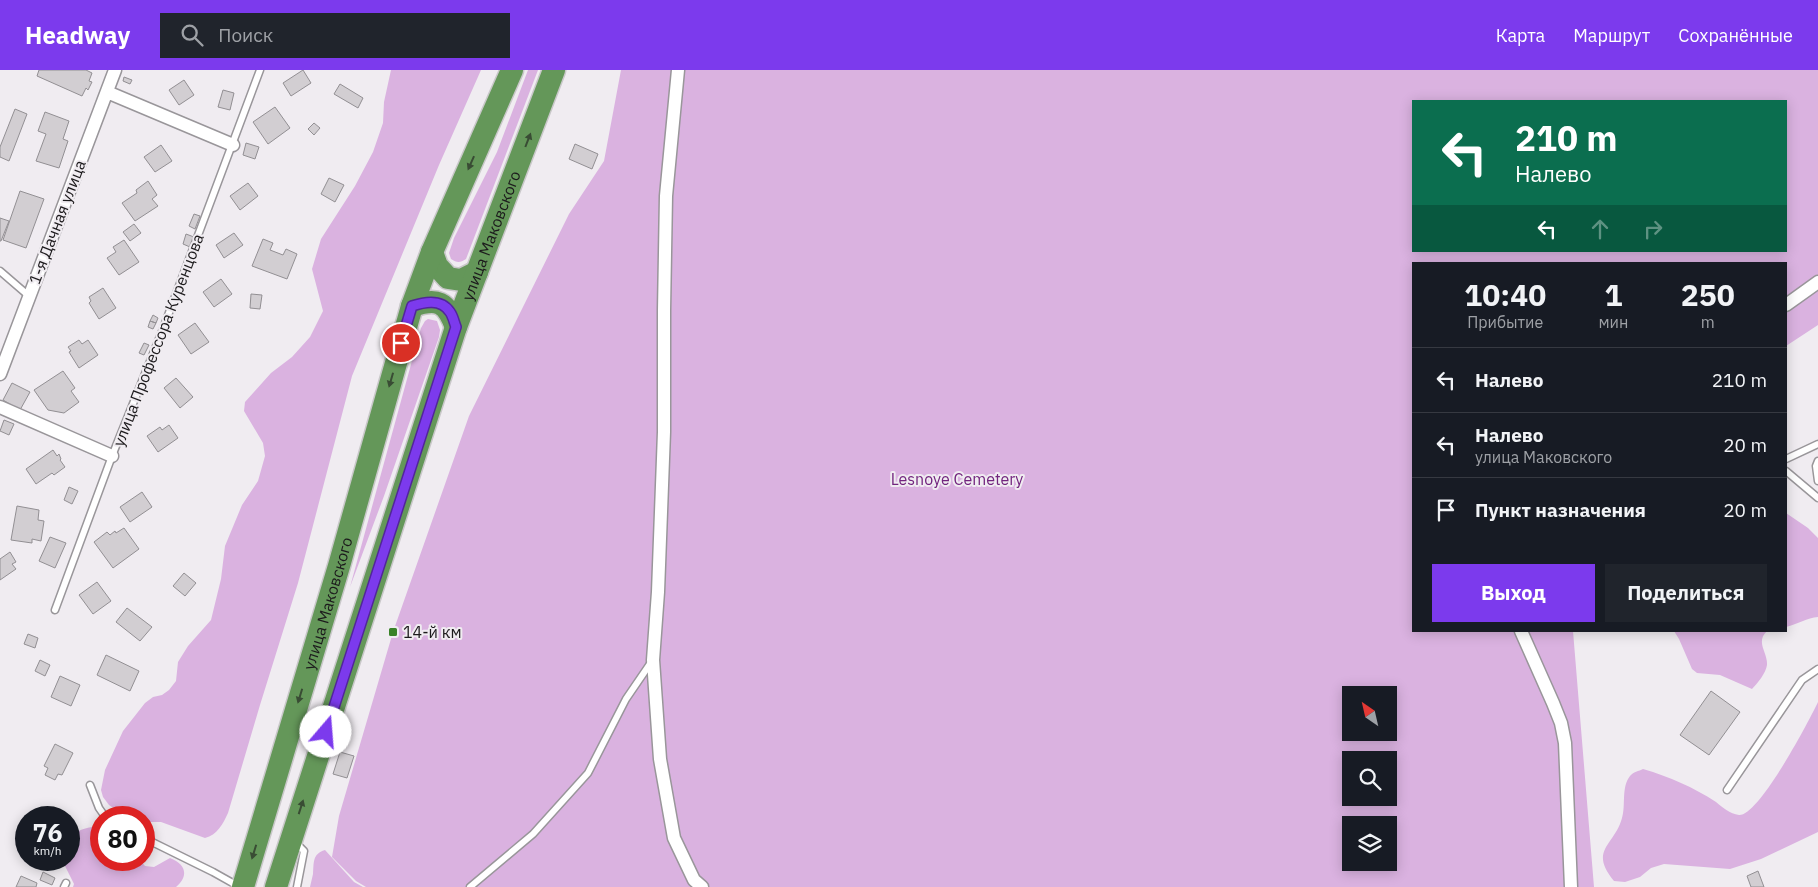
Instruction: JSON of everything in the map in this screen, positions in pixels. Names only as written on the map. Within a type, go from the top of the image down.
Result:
[{"type":"highway","name":"улица Маковского","points":[[241,887],[339,566],[412,306],[432,252],[512,70]]},
{"type":"highway","name":"улица Маковского","points":[[276,887],[456,327],[554,70]]},
{"type":"highway","points":[[432,252],[437,266],[448,278],[461,280],[477,272]]},
{"type":"highway","points":[[412,306],[426,302],[439,303],[450,311],[456,327]]},
{"type":"street","name":"1-я Дачная улица","points":[[0,374],[115,70]]},
{"type":"street","points":[[678,70],[666,196],[664,432],[658,592],[653,660],[660,759],[674,838],[694,880],[702,887]]},
{"type":"street","points":[[106,92],[232,145]]},
{"type":"street","points":[[1787,304],[1818,282]]},
{"type":"street","points":[[0,407],[112,456]]},
{"type":"street","points":[[1521,632],[1561,722],[1565,743],[1571,887]]},
{"type":"lane","name":"улица Профессора Куренцова","points":[[56,610],[112,456],[161,334],[260,70]]},
{"type":"lane","points":[[0,271],[29,296]]},
{"type":"lane","points":[[1787,459],[1818,444]]},
{"type":"lane","points":[[1818,461],[1816,466],[1818,481]]},
{"type":"lane","points":[[1787,472],[1818,498]]},
{"type":"lane","points":[[470,887],[533,834],[588,773],[626,699],[653,660]]},
{"type":"lane","points":[[1727,790],[1802,680],[1818,669]]},
{"type":"lane","points":[[90,785],[98,806]]},
{"type":"lane","points":[[291,839],[304,851],[298,887]]},
{"type":"lane","points":[[155,843],[241,887]]},
{"type":"green space","points":[[391,70],[481,70],[439,165],[352,376],[298,583],[228,813],[216,832],[205,838],[161,822],[155,822],[155,806],[110,806],[103,797],[101,790],[105,770],[123,731],[145,703],[169,690],[176,681],[178,662],[188,646],[211,620],[221,579],[225,546],[242,505],[258,481],[265,456],[263,443],[244,411],[245,402],[271,373],[292,357],[310,337],[323,311],[312,269],[321,239],[355,186],[373,152],[383,123],[384,102]]},
{"type":"green space","points":[[528,70],[538,70],[466,259],[460,262],[455,261],[451,259],[449,253],[454,238],[497,152]]},
{"type":"green space","name":"Lesnoye Cemetery","points":[[621,70],[1818,70],[1818,325],[1787,345],[1787,262],[1412,262],[1412,632],[1573,632],[1594,887],[366,887],[356,881],[332,857],[339,816],[393,632],[469,416],[569,214],[604,161]]},
{"type":"green space","points":[[428,319],[437,321],[440,330],[439,337],[384,496],[350,587],[421,328]]},
{"type":"green space","points":[[1787,514],[1808,528],[1818,538],[1818,617],[1787,627]]},
{"type":"green space","points":[[1675,632],[1766,632],[1762,639],[1767,661],[1765,671],[1752,689],[1720,675],[1697,673],[1692,669]]},
{"type":"green space","points":[[1818,702],[1818,832],[1761,859],[1730,869],[1664,864],[1651,868],[1640,877],[1625,882],[1614,881],[1603,862],[1603,855],[1619,827],[1623,813],[1627,780],[1631,775],[1643,769],[1663,775],[1690,787],[1729,812],[1739,815],[1748,811],[1770,785],[1805,728]]},
{"type":"green space","points":[[90,828],[90,871],[155,871],[155,866],[170,858],[182,867],[184,871],[183,879],[176,887],[73,887],[74,884],[68,871],[80,871],[80,831]]},
{"type":"green space","points":[[325,850],[354,882],[363,887],[310,887],[314,859]]},
{"type":"building","points":[[39,70],[86,70],[92,73],[89,81],[92,82],[82,96],[37,76]]},
{"type":"building","points":[[303,70],[311,83],[291,96],[283,83]]},
{"type":"building","points":[[124,77],[132,80],[130,84],[123,81]]},
{"type":"building","points":[[184,80],[194,95],[179,105],[169,90]]},
{"type":"building","points":[[340,84],[363,98],[358,108],[334,94]]},
{"type":"building","points":[[223,90],[234,93],[230,110],[218,107]]},
{"type":"building","points":[[275,107],[290,128],[268,144],[253,122]]},
{"type":"building","points":[[15,109],[27,114],[9,161],[0,157],[0,147]]},
{"type":"building","points":[[45,112],[69,121],[63,139],[68,141],[59,168],[36,161],[46,134],[38,131]]},
{"type":"building","points":[[314,123],[320,128],[314,135],[308,129]]},
{"type":"building","points":[[246,143],[259,147],[255,159],[243,155]]},
{"type":"building","points":[[575,144],[598,154],[592,169],[569,159]]},
{"type":"building","points":[[161,145],[172,161],[155,172],[144,157]]},
{"type":"building","points":[[329,178],[344,185],[335,202],[321,194]]},
{"type":"building","points":[[148,181],[157,195],[152,199],[158,206],[135,221],[122,203],[137,193],[136,190]]},
{"type":"building","points":[[248,183],[258,196],[240,210],[230,196]]},
{"type":"building","points":[[20,191],[44,199],[26,248],[3,240]]},
{"type":"building","points":[[194,214],[200,216],[195,229],[189,226]]},
{"type":"building","points":[[0,218],[9,221],[1,241],[0,241]]},
{"type":"building","points":[[134,224],[141,233],[130,241],[123,232]]},
{"type":"building","points":[[234,233],[243,245],[224,258],[216,245]]},
{"type":"building","points":[[186,234],[194,237],[190,247],[183,244]]},
{"type":"building","points":[[263,239],[273,243],[270,250],[283,255],[286,249],[297,254],[287,279],[252,266]]},
{"type":"building","points":[[124,240],[139,262],[119,275],[107,258],[116,252],[113,247]]},
{"type":"building","points":[[221,279],[232,294],[214,307],[203,292]]},
{"type":"building","points":[[103,288],[116,308],[99,319],[89,303],[91,301],[89,297]]},
{"type":"building","points":[[251,294],[262,295],[260,309],[250,308]]},
{"type":"building","points":[[153,315],[158,318],[156,323],[150,321]]},
{"type":"building","points":[[150,321],[156,323],[153,329],[148,327]]},
{"type":"building","points":[[195,323],[209,342],[191,354],[178,335]]},
{"type":"building","points":[[79,340],[82,344],[88,340],[98,355],[79,368],[68,347]]},
{"type":"building","points":[[144,343],[149,345],[144,355],[139,353]]},
{"type":"building","points":[[63,371],[75,388],[71,391],[79,402],[64,413],[48,410],[34,390]]},
{"type":"building","points":[[176,378],[193,397],[180,408],[164,388]]},
{"type":"building","points":[[12,383],[30,392],[20,410],[3,400]]},
{"type":"building","points":[[4,420],[14,424],[9,435],[0,431]]},
{"type":"building","points":[[169,425],[178,438],[158,452],[147,436],[160,427],[162,430]]},
{"type":"building","points":[[53,450],[57,456],[59,454],[60,460],[65,467],[36,484],[26,469]]},
{"type":"building","points":[[69,487],[78,491],[72,504],[64,500]]},
{"type":"building","points":[[142,492],[152,507],[130,522],[120,507]]},
{"type":"building","points":[[17,506],[39,510],[38,520],[44,521],[41,541],[32,539],[32,543],[11,540]]},
{"type":"building","points":[[124,528],[139,549],[113,568],[94,542],[107,532],[110,535]]},
{"type":"building","points":[[50,537],[66,543],[55,568],[39,561]]},
{"type":"building","points":[[10,552],[16,562],[12,564],[16,569],[0,580],[0,559]]},
{"type":"building","points":[[184,573],[196,583],[185,596],[173,586]]},
{"type":"building","points":[[97,582],[111,601],[93,614],[79,595]]},
{"type":"building","points":[[127,608],[152,627],[140,641],[116,622]]},
{"type":"building","points":[[28,634],[38,638],[35,648],[24,644]]},
{"type":"building","points":[[106,655],[139,671],[130,691],[97,675]]},
{"type":"building","points":[[40,660],[50,665],[45,676],[35,671]]},
{"type":"building","points":[[60,676],[80,685],[71,706],[51,697]]},
{"type":"building","points":[[1711,691],[1740,712],[1709,755],[1680,735]]},
{"type":"building","points":[[55,744],[73,753],[62,775],[58,774],[55,780],[45,775],[48,768],[44,766]]},
{"type":"building","points":[[340,752],[354,756],[347,778],[333,774]]},
{"type":"building","points":[[1758,871],[1764,887],[1751,887],[1747,876]]},
{"type":"building","points":[[43,872],[55,878],[52,885],[40,880]]},
{"type":"building","points":[[21,876],[37,883],[36,887],[16,887]]},
{"type":"place","name":"14-й км","points":[[393,632]]},
{"type":"route","points":[[326,732],[456,327],[450,311],[439,303],[426,302],[412,306],[401,343]]}]
